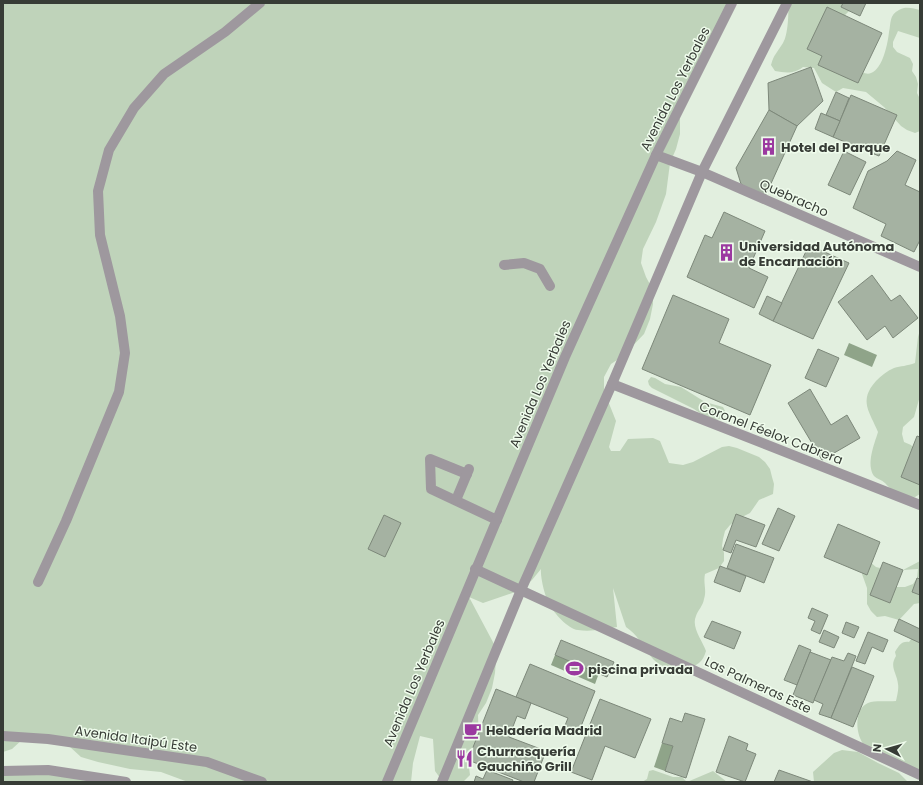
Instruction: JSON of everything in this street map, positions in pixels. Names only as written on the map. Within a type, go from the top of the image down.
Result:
[{"type":"street","points":[[38,582],[66,521],[119,392],[125,353],[120,316],[100,235],[98,191],[109,150],[134,108],[164,74],[226,32],[260,3]]},
{"type":"street","name":"Avenida Los Yerbales","points":[[387,782],[565,357],[656,155],[732,3]]},
{"type":"street","points":[[442,782],[521,590],[612,384],[702,172],[787,3]]},
{"type":"street","name":"Quebracho","points":[[656,155],[702,172],[920,267]]},
{"type":"street","points":[[504,265],[524,263],[540,269],[550,286]]},
{"type":"street","name":"Coronel Féelox Cabrera","points":[[612,384],[920,505]]},
{"type":"street","points":[[456,500],[468,472],[430,459],[431,489],[497,520]]},
{"type":"street","name":"Las Palmeras Este","points":[[476,569],[920,775]]},
{"type":"street","name":"Avenida Itaipú Este","points":[[3,736],[48,739],[207,762],[262,782]]},
{"type":"street","points":[[3,771],[48,770],[126,782]]},
{"type":"shaded area","points":[[3,3],[733,3],[676,115],[680,119],[680,134],[670,163],[666,194],[656,222],[643,249],[641,263],[653,290],[653,304],[650,319],[644,334],[623,356],[611,364],[604,377],[604,391],[616,421],[609,447],[611,451],[620,451],[628,439],[653,438],[660,441],[669,463],[683,465],[693,462],[722,447],[729,446],[759,457],[770,469],[774,484],[773,494],[759,500],[750,513],[736,520],[730,525],[725,531],[723,539],[722,546],[724,561],[719,568],[705,574],[705,596],[703,604],[695,620],[696,629],[706,651],[701,661],[690,667],[673,669],[656,662],[634,634],[626,627],[613,588],[617,627],[588,631],[570,627],[554,612],[549,604],[543,586],[541,569],[521,590],[483,603],[469,597],[494,644],[496,659],[492,688],[486,703],[478,715],[479,746],[468,760],[470,775],[463,782],[443,782],[435,771],[433,739],[420,736],[413,763],[411,782],[188,782],[161,772],[130,769],[98,762],[81,757],[69,746],[24,738],[12,749],[3,752]]},
{"type":"shaded area","points":[[788,3],[853,3],[850,10],[840,20],[856,70],[868,74],[875,70],[882,61],[891,20],[894,14],[904,8],[920,10],[920,38],[898,31],[893,42],[893,47],[897,52],[910,58],[913,64],[912,71],[918,84],[917,93],[920,99],[920,131],[915,133],[901,126],[884,107],[866,92],[843,88],[836,92],[822,83],[814,68],[803,67],[796,71],[790,72],[775,71],[771,65],[785,39],[788,18]]},
{"type":"shaded area","points":[[920,330],[920,396],[914,417],[903,427],[902,434],[904,442],[911,445],[920,455],[920,494],[915,497],[898,494],[874,476],[871,460],[878,432],[869,412],[867,401],[871,388],[884,374],[894,368],[915,363]]},
{"type":"shaded area","points":[[849,343],[877,355],[872,367],[844,355]]},
{"type":"shaded area","points":[[651,377],[665,384],[681,387],[705,402],[723,407],[725,411],[723,418],[715,420],[704,416],[694,409],[652,388],[648,381]]},
{"type":"shaded area","points":[[920,561],[920,575],[918,578],[920,577],[920,603],[914,604],[899,620],[885,616],[877,617],[867,604],[867,588],[862,574],[862,566],[870,562],[876,567],[884,569],[897,587],[905,587],[913,584],[917,578],[918,569],[903,570]]},
{"type":"shaded area","points":[[920,634],[920,776],[902,770],[884,753],[868,748],[864,745],[859,735],[857,722],[860,711],[863,706],[868,703],[896,701],[898,686],[893,667],[896,656],[895,652],[902,643],[909,642],[914,635]]},
{"type":"shaded area","name":"piscina privada","points":[[555,655],[599,673],[595,684],[551,665]]},
{"type":"shaded area","points":[[662,743],[673,746],[665,771],[654,767]]},
{"type":"shaded area","points":[[842,750],[858,752],[899,773],[908,782],[814,782],[813,772],[834,753]]},
{"type":"shaded area","points":[[48,770],[108,782],[3,782],[3,772]]},
{"type":"shaded area","points":[[653,770],[673,777],[682,777],[687,782],[642,782],[647,779],[649,771]]},
{"type":"shaded area","points":[[713,771],[727,782],[687,782]]},
{"type":"building","points":[[843,3],[866,3],[860,16],[841,7]]},
{"type":"building","points":[[827,7],[882,33],[858,83],[818,65],[822,56],[807,49]]},
{"type":"building","points":[[811,67],[823,101],[797,126],[769,110],[768,83]]},
{"type":"building","points":[[836,92],[849,98],[840,121],[826,115]]},
{"type":"building","points":[[851,95],[897,115],[879,156],[833,137]]},
{"type":"building","name":"Hotel del Parque","points":[[769,110],[797,126],[764,199],[741,184],[736,168]]},
{"type":"building","points":[[821,113],[840,121],[833,137],[815,129]]},
{"type":"building","points":[[844,151],[866,162],[850,195],[828,185]]},
{"type":"building","points":[[897,151],[916,160],[905,185],[920,192],[920,240],[914,252],[881,236],[886,224],[853,208],[868,171],[887,161]]},
{"type":"building","name":"Universidad Autónoma de Encarnación","points":[[724,212],[765,231],[749,268],[768,277],[754,308],[687,277],[705,235],[712,238]]},
{"type":"building","points":[[809,245],[849,263],[813,339],[773,321]]},
{"type":"building","points":[[872,275],[891,301],[900,295],[918,318],[893,338],[885,326],[867,340],[838,302]]},
{"type":"building","points":[[673,295],[729,319],[719,343],[771,365],[750,415],[642,369]]},
{"type":"building","points":[[767,296],[782,303],[773,321],[759,314]]},
{"type":"building","points":[[818,349],[839,358],[826,387],[805,378]]},
{"type":"building","points":[[810,389],[831,425],[847,415],[860,438],[822,460],[788,403]]},
{"type":"building","points":[[917,436],[920,437],[920,485],[901,477]]},
{"type":"building","points":[[778,508],[795,516],[779,551],[762,544]]},
{"type":"building","points":[[736,514],[765,525],[756,547],[736,540],[731,553],[723,550]]},
{"type":"building","points":[[384,515],[401,523],[385,557],[368,549]]},
{"type":"building","points":[[838,524],[880,542],[867,575],[824,557]]},
{"type":"building","points":[[736,544],[774,558],[764,583],[727,568]]},
{"type":"building","points":[[883,562],[903,570],[890,603],[870,595]]},
{"type":"building","points":[[720,566],[746,576],[740,592],[714,582]]},
{"type":"building","points":[[917,578],[920,579],[920,595],[912,592]]},
{"type":"building","points":[[812,608],[828,615],[820,634],[811,630],[815,621],[808,618]]},
{"type":"building","points":[[899,619],[920,629],[920,643],[894,631]]},
{"type":"building","points":[[712,621],[741,632],[734,649],[704,637]]},
{"type":"building","points":[[846,622],[859,627],[854,638],[842,633]]},
{"type":"building","points":[[824,630],[839,637],[834,648],[819,642]]},
{"type":"building","points":[[868,632],[888,640],[883,652],[872,647],[865,664],[856,661]]},
{"type":"building","points":[[561,640],[614,662],[607,677],[555,655]]},
{"type":"building","points":[[799,645],[811,650],[797,685],[784,680]]},
{"type":"building","points":[[810,652],[831,660],[813,703],[793,695]]},
{"type":"building","points":[[848,653],[856,656],[831,718],[819,714],[823,704],[814,700],[832,657],[844,661]]},
{"type":"building","points":[[530,664],[595,691],[578,734],[564,728],[568,718],[516,697]]},
{"type":"building","points":[[852,667],[874,676],[853,727],[831,718]]},
{"type":"building","points":[[496,689],[531,703],[525,719],[517,716],[509,737],[546,751],[534,782],[524,782],[468,760]]},
{"type":"building","points":[[600,699],[651,719],[635,758],[605,746],[592,780],[571,772]]},
{"type":"building","points":[[685,713],[705,719],[686,778],[665,771],[673,746],[662,743],[670,718],[682,722]]},
{"type":"building","points":[[729,736],[748,744],[746,750],[756,754],[745,782],[716,772]]},
{"type":"building","points":[[487,770],[513,780],[512,782],[474,782],[476,776],[483,779]]},
{"type":"building","points":[[779,770],[813,782],[774,782]]},
{"type":"place","name":"Hotel del Parque","points":[[768,147]]},
{"type":"place","name":"Universidad Autónoma de Encarnación","points":[[726,253]]},
{"type":"place","name":"piscina privada","points":[[575,669]]},
{"type":"place","name":"Heladería Madrid","points":[[473,730]]},
{"type":"place","name":"Churrasquería Gauchiño Grill","points":[[464,758]]}]
